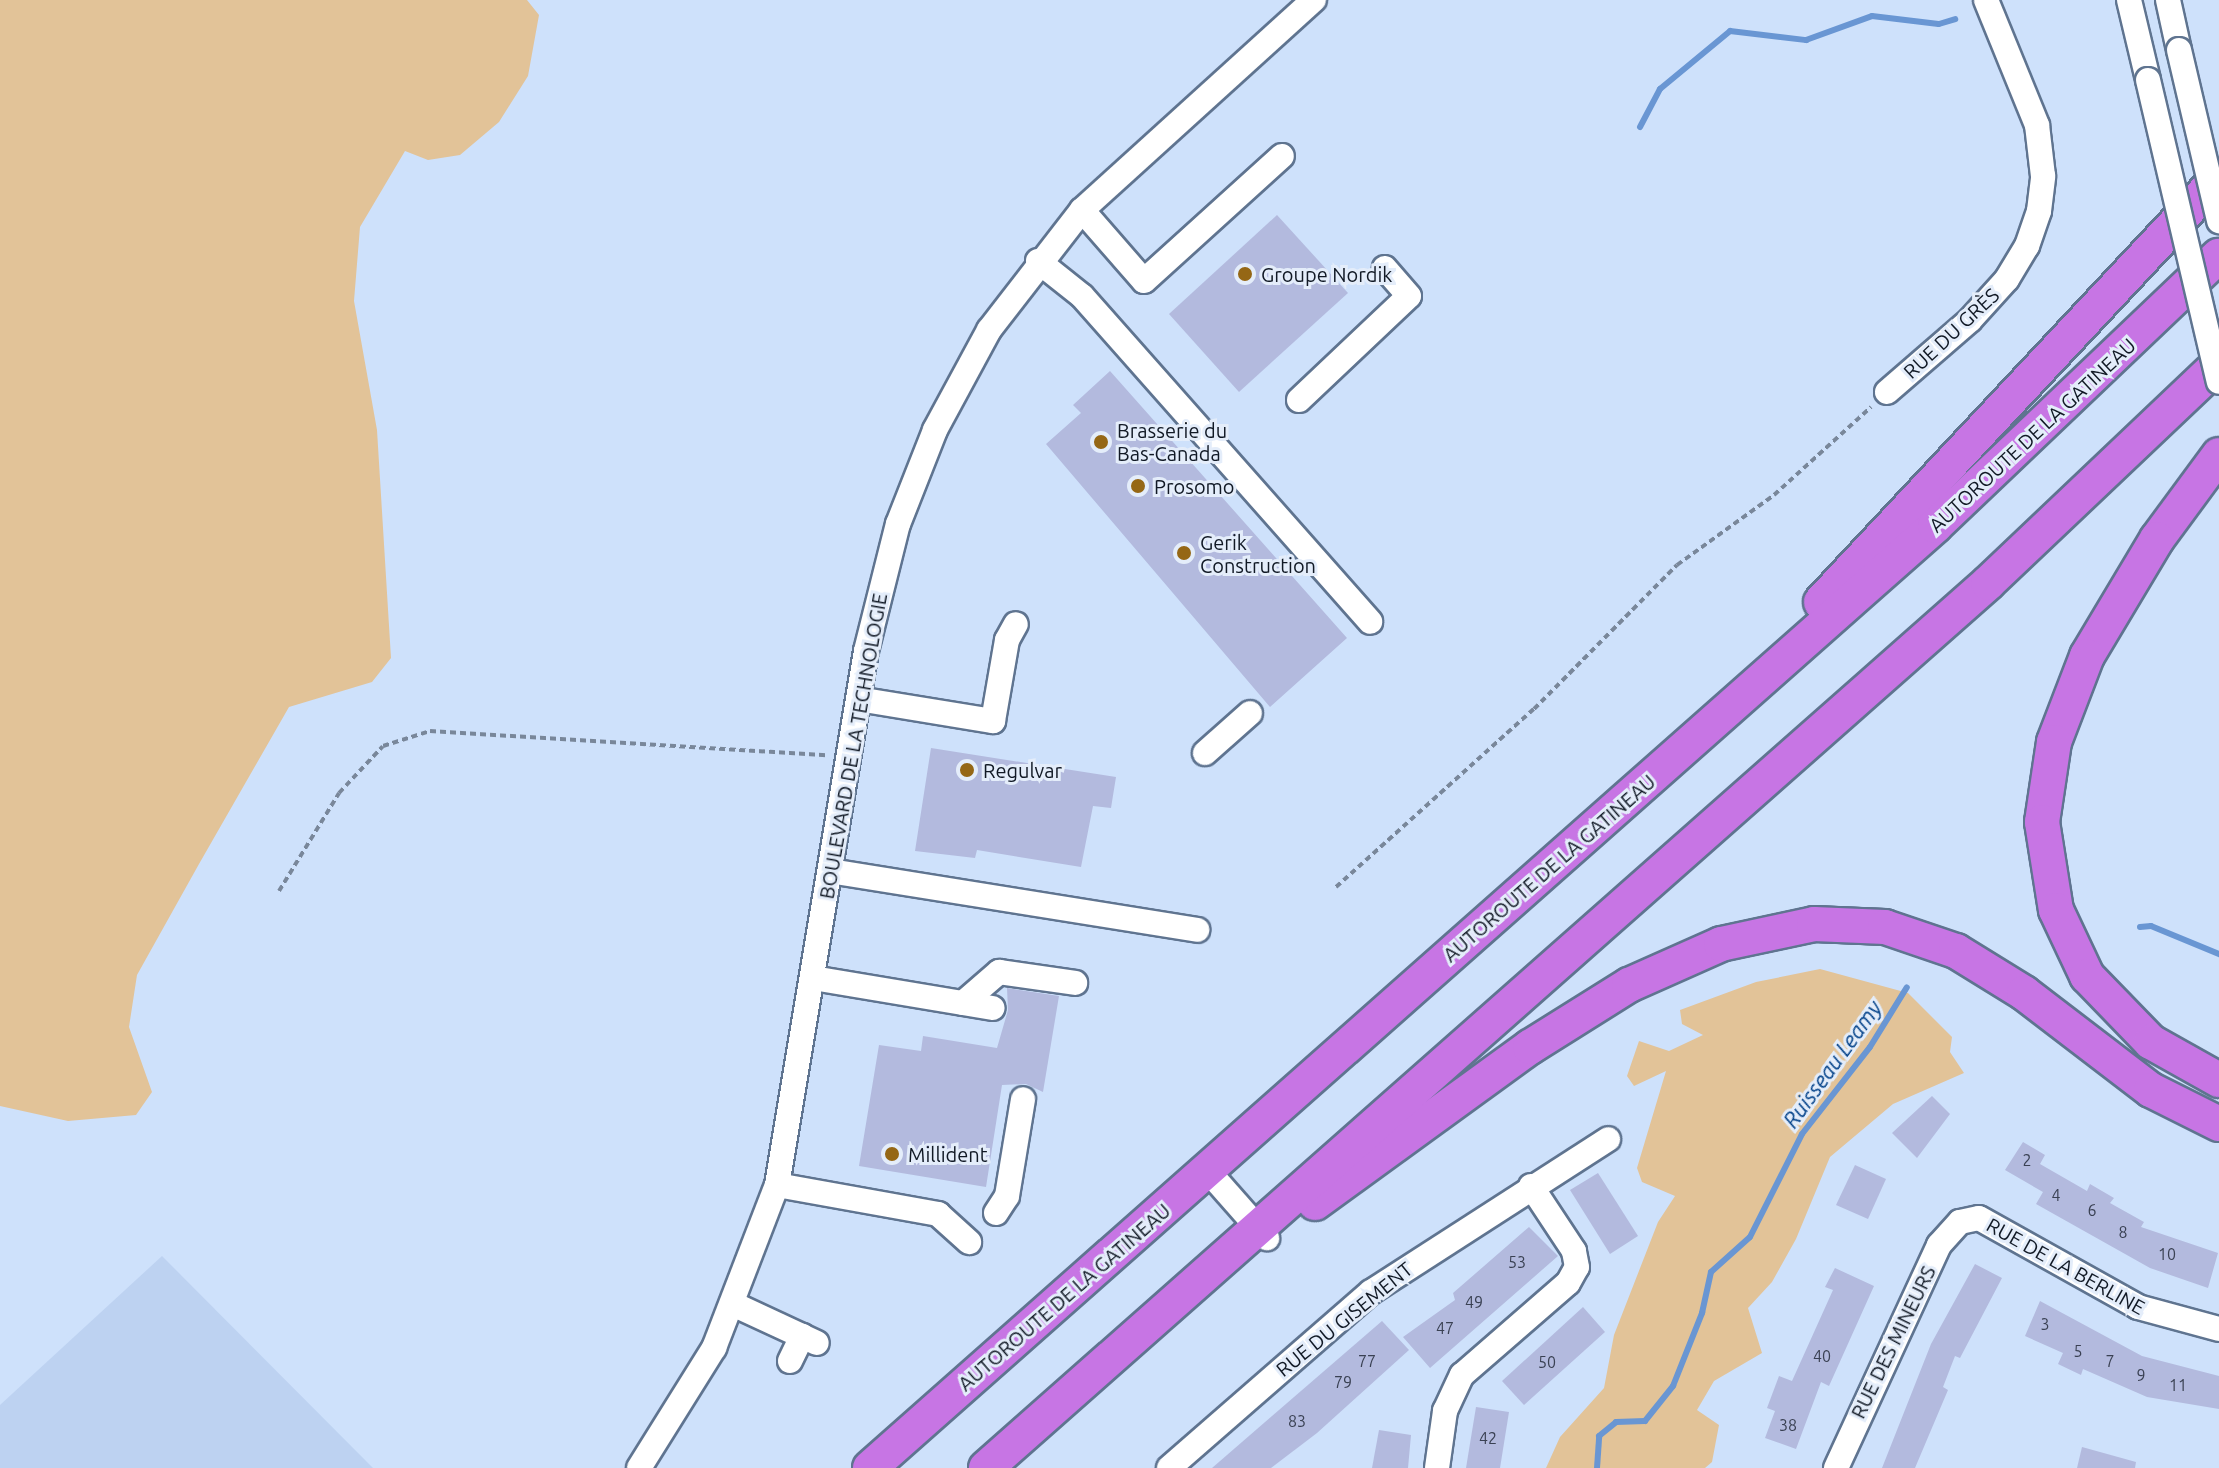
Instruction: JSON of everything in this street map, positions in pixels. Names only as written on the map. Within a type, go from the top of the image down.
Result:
[{"type":"highway","points":[[1691,743],[2219,177]]},
{"type":"highway","name":"AUTOROUTE DE LA GATINEAU","points":[[870,1468],[2043,428],[2219,256]]},
{"type":"highway","points":[[986,1468],[1153,1320],[1262,1233],[1988,583],[2219,364]]},
{"type":"highway","points":[[2219,455],[2157,539],[2087,656],[2054,742],[2042,822],[2056,910],[2087,976],[2151,1042],[2219,1080]]},
{"type":"highway","points":[[1262,1233],[1607,997],[1702,950],[1796,926],[1872,925],[1956,951],[2015,986],[2151,1090],[2219,1124]]},
{"type":"street","name":"BOULEVARD DE LA TECHNOLOGIE","points":[[639,1468],[704,1368],[735,1305],[777,1185],[858,699],[884,573],[922,458],[975,354],[1038,261],[1082,210],[1314,0]]},
{"type":"street","name":"RUE DU GRÈS","points":[[1887,392],[1970,320],[2007,279],[2027,246],[2039,211],[2043,168],[2037,125],[1986,0]]},
{"type":"street","points":[[2129,0],[2219,382]]},
{"type":"street","points":[[2168,0],[2219,221]]},
{"type":"street","points":[[1082,210],[1144,281],[1282,156]]},
{"type":"street","points":[[1038,261],[1082,296],[1370,622]]},
{"type":"street","points":[[1299,400],[1409,296],[1385,268]]},
{"type":"street","points":[[858,699],[993,721],[1007,640],[1016,624]]},
{"type":"street","points":[[1205,753],[1250,713]]},
{"type":"street","points":[[830,871],[1197,930]]},
{"type":"street","points":[[963,1003],[999,972],[1075,983]]},
{"type":"street","points":[[813,978],[993,1008]]},
{"type":"street","points":[[996,1213],[1007,1196],[1023,1099]]},
{"type":"street","name":"RUE DU GISEMENT","points":[[1169,1468],[1371,1292],[1608,1139]]},
{"type":"street","points":[[1207,1170],[1262,1233]]},
{"type":"street","points":[[777,1185],[938,1214],[969,1242]]},
{"type":"street","points":[[1437,1468],[1445,1411],[1462,1375],[1568,1283],[1577,1267],[1574,1251],[1531,1186]]},
{"type":"street","name":"RUE DE LA BERLINE","points":[[1960,1222],[1979,1218],[2138,1307],[2219,1329]]},
{"type":"street","name":"RUE DES MINEURS","points":[[1836,1468],[1939,1245],[1960,1222]]},
{"type":"street","points":[[735,1305],[809,1340],[790,1361]]},
{"type":"path","points":[[1336,887],[1534,709],[1677,565],[1774,495],[1887,392]]},
{"type":"path","points":[[279,891],[339,793],[383,746],[430,731],[849,757]]},
{"type":"shaded area","points":[[0,0],[527,0],[539,15],[528,76],[499,122],[460,155],[428,160],[405,151],[360,227],[354,301],[377,430],[391,658],[372,682],[289,707],[137,975],[129,1027],[152,1092],[136,1115],[68,1121],[0,1106]]},
{"type":"shaded area","points":[[1820,969],[1908,993],[1952,1037],[1950,1052],[1964,1073],[1893,1104],[1830,1157],[1796,1239],[1772,1282],[1748,1308],[1762,1353],[1714,1381],[1697,1410],[1719,1425],[1712,1462],[1705,1468],[1546,1468],[1560,1437],[1604,1388],[1614,1335],[1658,1222],[1675,1196],[1642,1182],[1637,1168],[1666,1071],[1634,1086],[1627,1076],[1639,1041],[1669,1051],[1703,1035],[1682,1024],[1680,1010],[1756,982]]},
{"type":"shaded area","points":[[162,1256],[373,1468],[0,1468],[0,1405]]},
{"type":"building","points":[[1277,215],[1348,293],[1239,392],[1169,314]]},
{"type":"building","points":[[1110,371],[1347,638],[1270,707],[1046,444],[1081,413],[1073,405]]},
{"type":"building","points":[[931,748],[1116,777],[1111,808],[1093,806],[1081,867],[977,850],[975,858],[915,851]]},
{"type":"building","points":[[1007,988],[1059,996],[1043,1092],[1026,1084],[1002,1085],[986,1187],[859,1166],[879,1045],[921,1051],[923,1036],[997,1048],[1008,1010]]},
{"type":"building","points":[[1932,1096],[1950,1114],[1917,1158],[1892,1133]]},
{"type":"building","points":[[2023,1142],[2045,1155],[2040,1164],[2087,1191],[2090,1184],[2114,1198],[2110,1203],[2144,1222],[2141,1227],[2218,1253],[2208,1288],[2150,1268],[2036,1204],[2043,1192],[2005,1170]]},
{"type":"building","points":[[1855,1165],[1886,1179],[1868,1219],[1836,1205]]},
{"type":"building","points":[[1598,1173],[1638,1236],[1610,1254],[1570,1190]]},
{"type":"building","points":[[1529,1227],[1558,1256],[1430,1368],[1403,1337],[1455,1300],[1453,1293]]},
{"type":"building","points":[[1975,1264],[2002,1278],[1960,1358],[1955,1356],[1943,1387],[1948,1390],[1915,1468],[1882,1468],[1931,1344]]},
{"type":"building","points":[[1835,1268],[1874,1286],[1829,1386],[1821,1382],[1796,1449],[1765,1438],[1775,1411],[1767,1408],[1779,1376],[1792,1381],[1833,1290],[1825,1287]]},
{"type":"building","points":[[2040,1301],[2142,1356],[2219,1376],[2219,1409],[2147,1397],[2083,1369],[2081,1375],[2058,1364],[2063,1353],[2025,1336]]},
{"type":"building","points":[[1583,1307],[1605,1332],[1524,1405],[1502,1381]]},
{"type":"building","points":[[1382,1321],[1409,1350],[1317,1433],[1271,1468],[1212,1468]]},
{"type":"building","points":[[1476,1407],[1509,1412],[1500,1468],[1466,1468]]},
{"type":"building","points":[[1379,1430],[1411,1435],[1408,1468],[1372,1468]]},
{"type":"building","points":[[2082,1447],[2136,1462],[2135,1468],[2077,1468]]},
{"type":"waterway","points":[[1640,127],[1660,89],[1730,31],[1806,40],[1872,16],[1939,24],[1955,19]]},
{"type":"waterway","name":"Ruisseau Leamy","points":[[2140,927],[2151,926],[2219,954]]},
{"type":"waterway","name":"Ruisseau Leamy","points":[[1597,1468],[1599,1436],[1616,1422],[1645,1421],[1673,1386],[1702,1313],[1711,1272],[1750,1237],[1802,1134],[1870,1047],[1907,987]]},
{"type":"place","name":"Groupe Nordik","points":[[1245,274]]},
{"type":"place","name":"Brasserie du Bas-Canada","points":[[1101,442]]},
{"type":"place","name":"Prosomo","points":[[1138,486]]},
{"type":"place","name":"Gerik Construction","points":[[1184,553]]},
{"type":"place","name":"Regulvar","points":[[967,770]]},
{"type":"place","name":"Millident","points":[[892,1154]]}]
